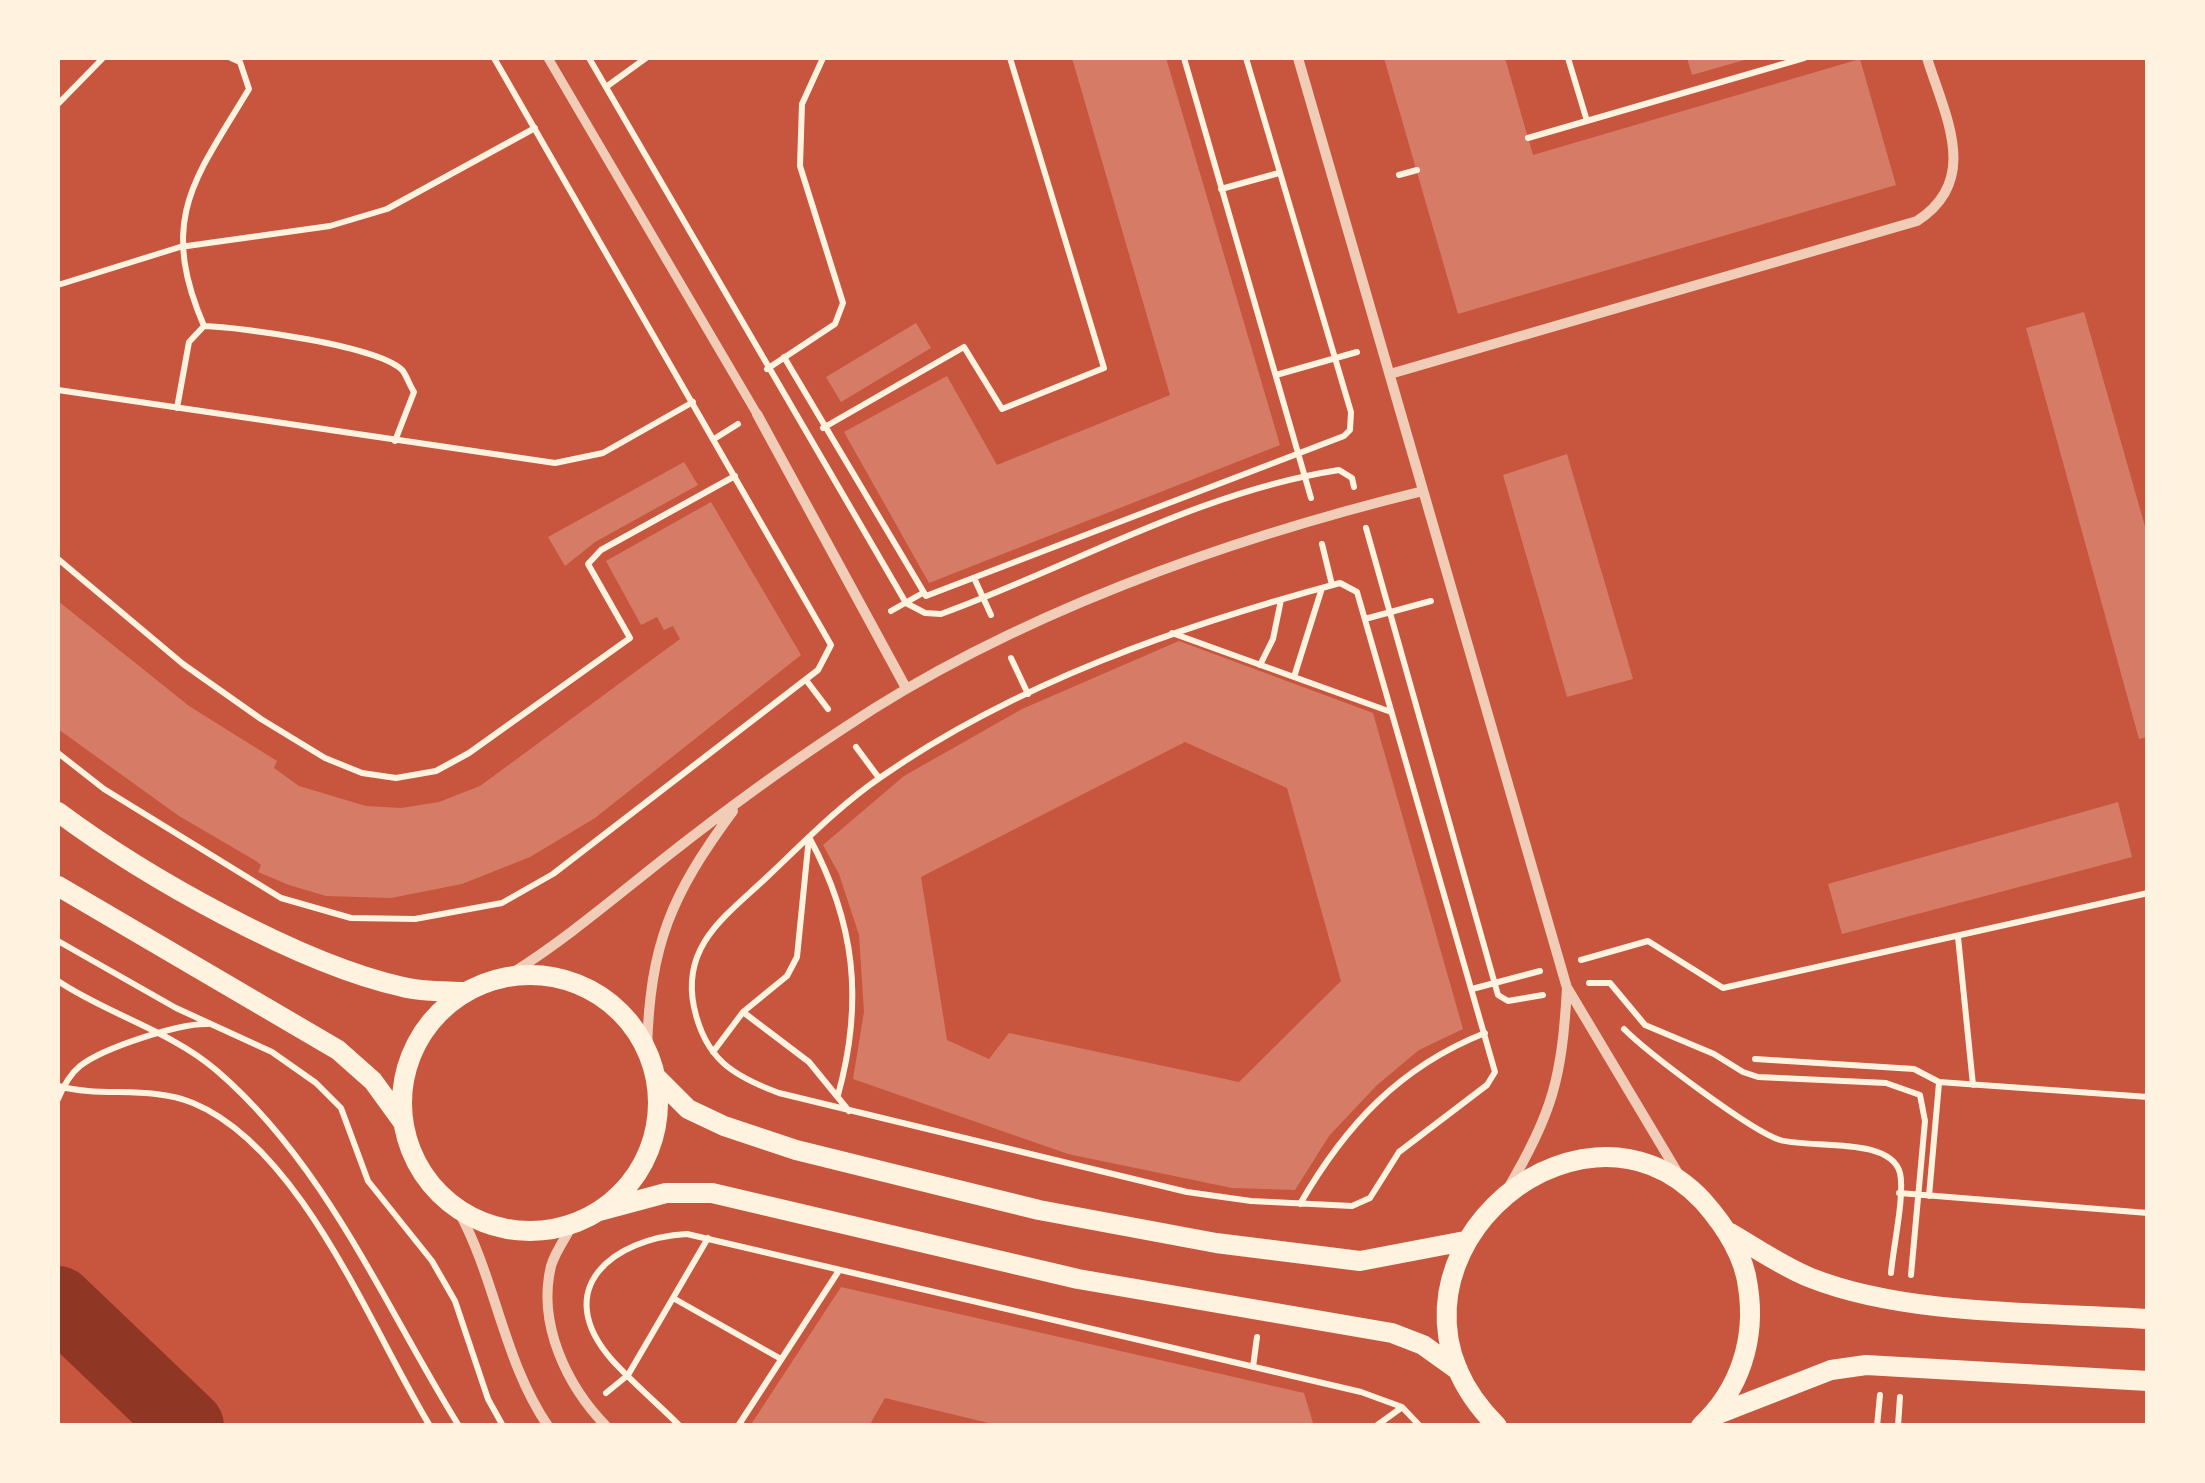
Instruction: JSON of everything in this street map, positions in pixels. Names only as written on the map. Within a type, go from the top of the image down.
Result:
[{"type":"main road","points":[[58,812],[175,885],[321,961],[408,989],[464,992]]},
{"type":"main road","points":[[58,886],[338,1050],[373,1080],[402,1121],[412,1155],[431,1186],[458,1210],[502,1229],[550,1230],[666,1194],[712,1193],[1060,1276],[1392,1333],[1423,1345],[1458,1370]]},
{"type":"main road","points":[[402,1121],[405,1070],[414,1047],[426,1026],[464,992],[509,975],[550,976],[590,989],[614,1004],[647,1049],[656,1077],[658,1108],[642,1166],[599,1212]]},
{"type":"main road","points":[[656,1077],[688,1108],[724,1126],[796,1150],[1040,1210],[1216,1243],[1360,1261],[1465,1241]]},
{"type":"main road","points":[[1489,1421],[1458,1370],[1447,1304],[1452,1271],[1465,1241],[1505,1193],[1551,1168],[1602,1160],[1637,1163],[1686,1186],[1728,1232],[1810,1278],[1854,1291],[1908,1302],[2148,1319]]},
{"type":"main road","points":[[1706,1421],[1738,1375],[1750,1328],[1747,1278],[1728,1232]]},
{"type":"main road","points":[[1706,1421],[1831,1370],[1866,1366],[2148,1381]]},
{"type":"street","points":[[548,58],[740,384],[906,688]]},
{"type":"street","points":[[1298,58],[1567,988],[1686,1186]]},
{"type":"street","points":[[1390,374],[1916,221],[1943,200],[1955,169],[1952,143],[1927,58]]},
{"type":"street","points":[[509,975],[556,946],[740,802],[906,688],[1016,632],[1240,541],[1422,490]]},
{"type":"street","points":[[647,1049],[649,990],[661,936],[680,888],[740,802]]},
{"type":"street","points":[[1505,1193],[1554,1102],[1563,1059],[1567,988]]},
{"type":"street","points":[[458,1210],[484,1264],[518,1374],[548,1426]]},
{"type":"street","points":[[574,1224],[552,1262],[549,1313],[557,1347],[577,1392],[606,1426]]},
{"type":"path","points":[[58,104],[103,58]]},
{"type":"path","points":[[204,326],[187,286],[180,247],[184,210],[203,165],[249,89],[240,62],[232,58]]},
{"type":"path","points":[[58,753],[216,861],[306,908],[351,918],[386,920],[459,914],[502,903],[605,838],[818,670],[831,645],[494,58]]},
{"type":"path","points":[[589,58],[906,603],[941,614],[1105,543],[1209,506],[1306,478],[1346,473],[1352,478],[1498,995],[1508,1002],[1594,981],[1610,982],[1646,1024],[1714,1054],[1743,1072],[1758,1077],[1907,1087],[1920,1095],[1924,1121]]},
{"type":"path","points":[[606,87],[646,58]]},
{"type":"path","points":[[740,384],[835,324],[843,303],[800,166],[802,104],[822,58]]},
{"type":"path","points":[[823,428],[964,347],[1002,409],[1104,368],[1010,58]]},
{"type":"path","points":[[1184,58],[1300,454]]},
{"type":"path","points":[[784,358],[926,596],[1300,454],[1350,430],[1351,412],[1246,58]]},
{"type":"path","points":[[1568,58],[1587,121]]},
{"type":"path","points":[[1528,138],[1804,58]]},
{"type":"path","points":[[58,284],[180,247],[330,226],[387,209],[534,128]]},
{"type":"path","points":[[1399,176],[1417,170]]},
{"type":"path","points":[[1222,189],[1279,173]]},
{"type":"path","points":[[177,408],[188,342],[204,326],[237,327],[369,354],[402,369],[414,392],[395,442]]},
{"type":"path","points":[[1276,375],[1358,352]]},
{"type":"path","points":[[58,390],[555,464],[585,460],[693,402]]},
{"type":"path","points":[[58,559],[184,664],[262,719],[344,766],[396,778],[436,771],[469,753],[630,638],[588,564],[601,550],[734,476]]},
{"type":"path","points":[[1340,583],[1353,586],[1365,619],[1495,1072],[1487,1085],[1399,1152],[1370,1198],[1352,1206],[1251,1201],[1127,1180],[850,1112],[737,1078],[713,1052],[696,1016],[690,989],[694,954],[717,924],[808,837],[878,778],[1008,702],[1171,632],[1322,588],[1340,583]]},
{"type":"path","points":[[1294,677],[1322,588]]},
{"type":"path","points":[[1260,665],[1273,639],[1281,600]]},
{"type":"path","points":[[1365,619],[1432,600]]},
{"type":"path","points":[[1171,632],[1392,712]]},
{"type":"path","points":[[713,1052],[743,1012],[786,976],[797,957],[808,837]]},
{"type":"path","points":[[808,837],[840,903],[849,948],[855,1010],[838,1094]]},
{"type":"path","points":[[1598,993],[1587,958],[1648,941],[1723,988],[2148,893]]},
{"type":"path","points":[[1958,936],[1972,1084]]},
{"type":"path","points":[[58,941],[105,971],[272,1052],[316,1082],[341,1108],[368,1181],[432,1261],[455,1301],[488,1399],[504,1426]]},
{"type":"path","points":[[1472,989],[1538,972]]},
{"type":"path","points":[[58,980],[213,1067],[259,1110],[301,1162],[459,1426]]},
{"type":"path","points":[[743,1012],[809,1062],[850,1112]]},
{"type":"path","points":[[58,1099],[60,1086],[89,1060],[195,1024],[214,1024]]},
{"type":"path","points":[[1619,1024],[1650,1055],[1779,1140],[1876,1150],[1890,1158],[1900,1174]]},
{"type":"path","points":[[1300,1204],[1344,1132],[1380,1097],[1436,1055],[1484,1034]]},
{"type":"path","points":[[1755,1058],[1914,1069],[1939,1082],[2148,1098]]},
{"type":"path","points":[[1929,1196],[1939,1082]]},
{"type":"path","points":[[60,1086],[88,1092],[154,1092],[194,1104],[253,1144],[317,1223],[430,1426]]},
{"type":"path","points":[[1898,1193],[2148,1213]]},
{"type":"path","points":[[680,1426],[610,1358],[588,1310],[590,1285],[598,1267],[633,1243],[655,1236],[708,1238],[838,1272],[1361,1392],[1402,1407],[1420,1426]]},
{"type":"path","points":[[628,1374],[708,1238]]},
{"type":"path","points":[[738,1426],[838,1272]]},
{"type":"path","points":[[673,1298],[781,1359]]},
{"type":"path","points":[[1139,1355],[1142,1342]]},
{"type":"path","points":[[1376,1426],[1402,1407]]},
{"type":"building","points":[[1072,58],[1166,58],[1280,445],[929,583],[844,432],[947,376],[997,465],[1170,395]]},
{"type":"building","points":[[1384,58],[1505,58],[1533,155],[1860,59],[1896,185],[1458,314]]},
{"type":"building","points":[[1687,58],[1748,58],[1748,59],[1692,75]]},
{"type":"building","points":[[2084,312],[2148,537],[2148,737],[2139,739],[2026,328]]},
{"type":"building","points":[[916,323],[931,348],[841,402],[826,377]]},
{"type":"building","points":[[1567,454],[1633,679],[1567,697],[1503,475]]},
{"type":"building","points":[[684,462],[698,485],[595,542],[565,566],[548,537]]},
{"type":"building","points":[[711,502],[801,655],[595,818],[530,857],[462,884],[391,898],[326,896],[289,885],[258,872],[261,865],[256,861],[179,816],[58,729],[58,601],[189,706],[277,761],[274,768],[299,786],[366,806],[401,808],[439,802],[480,786],[680,639],[673,626],[664,630],[657,617],[641,625],[606,561]]},
{"type":"building","points":[[1179,641],[1373,713],[1463,1029],[1419,1050],[1377,1085],[1329,1136],[1295,1190],[1232,1188],[1068,1154],[853,1079],[864,1012],[859,935],[839,874],[823,845],[904,776],[1022,709]],"holes":[[[1185,742],[1287,788],[1341,981],[1239,1082],[1009,1033],[989,1059],[947,1040],[921,877]]]},
{"type":"building","points":[[2118,802],[2132,857],[1842,934],[1828,884]]},
{"type":"building","points":[[841,1287],[1304,1393],[1314,1426],[1001,1426],[885,1398],[869,1426],[750,1426]]},
{"type":"waterway","points":[[58,1302],[188,1426]]}]
